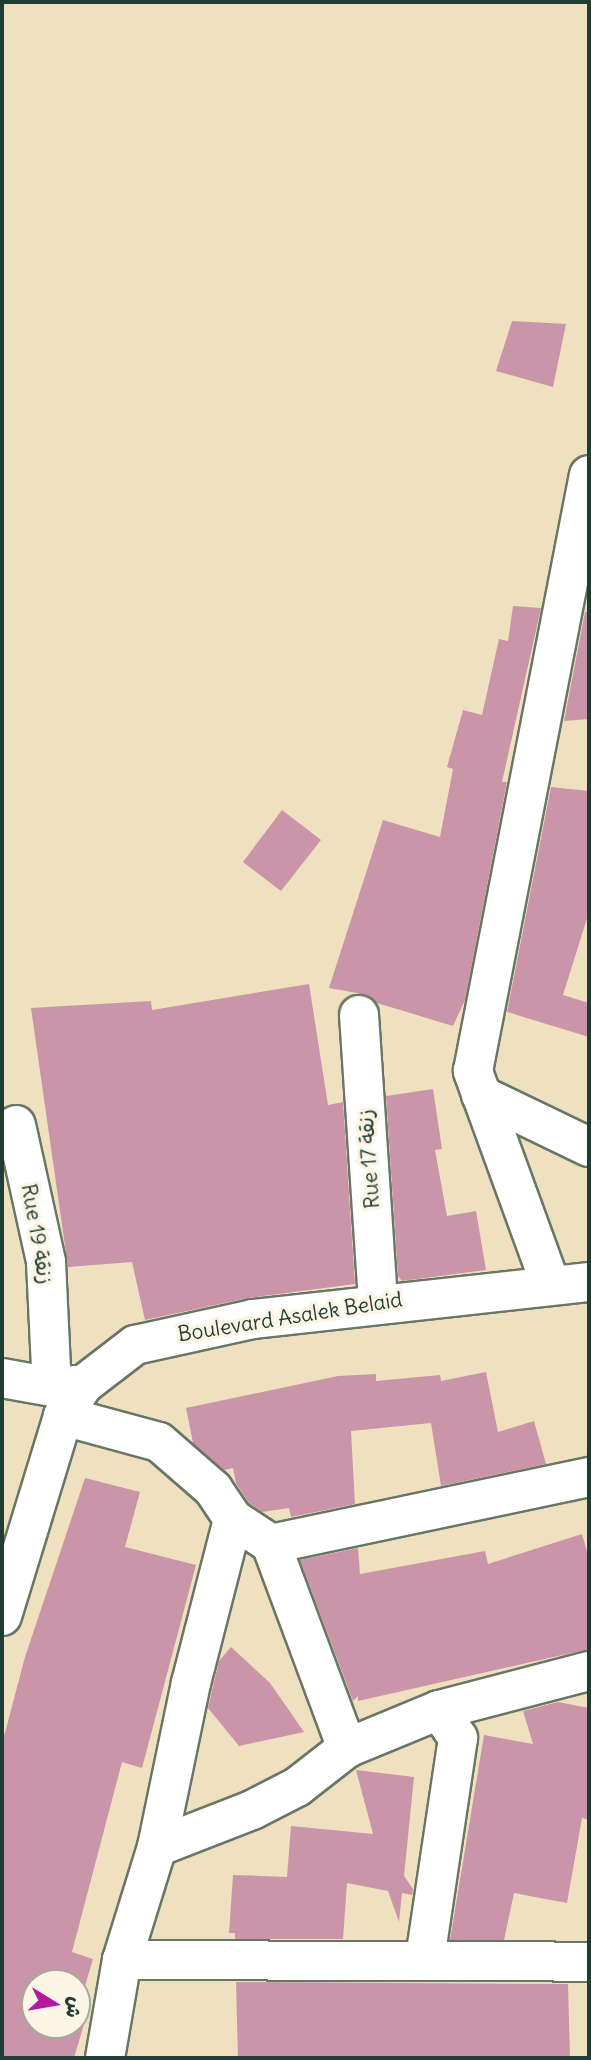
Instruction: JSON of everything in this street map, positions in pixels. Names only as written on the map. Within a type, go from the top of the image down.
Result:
[{"type":"street","points":[[550,1283],[473,1071],[589,475]]},
{"type":"street","name":"Rue 17 زنقة","points":[[359,1015],[378,1302]]},
{"type":"street","points":[[481,1095],[589,1147]]},
{"type":"street","name":"Rue 19 زنقة","points":[[16,1125],[46,1262],[66,1396]]},
{"type":"street","name":"Boulevard Asalek Belaid","points":[[66,1396],[135,1345],[253,1319],[550,1283],[589,1282]]},
{"type":"street","points":[[2,1378],[66,1396],[159,1442],[212,1489],[233,1519],[271,1544],[347,1748]]},
{"type":"street","points":[[2,1616],[12,1557],[66,1396]]},
{"type":"street","points":[[271,1544],[589,1477]]},
{"type":"street","points":[[105,2058],[122,1960],[157,1847],[191,1683],[233,1519]]},
{"type":"street","points":[[157,1847],[297,1787],[347,1748],[439,1710],[589,1671]]},
{"type":"street","points":[[425,1958],[457,1738],[439,1710]]},
{"type":"street","points":[[122,1960],[425,1958],[589,1962]]},
{"type":"building","points":[[512,321],[566,324],[553,387],[496,371]]},
{"type":"building","points":[[513,606],[541,608],[502,782],[507,782],[465,1000],[453,1026],[377,1003],[368,995],[329,988],[383,820],[440,837],[453,769],[447,767],[463,710],[482,715],[499,639],[508,641]]},
{"type":"building","points":[[585,612],[589,612],[589,719],[564,721]]},
{"type":"building","points":[[551,787],[589,791],[589,912],[563,995],[589,1003],[589,1037],[507,1012]]},
{"type":"building","points":[[282,810],[321,840],[281,891],[243,862]]},
{"type":"building","points":[[309,984],[328,1105],[343,1102],[355,1284],[248,1298],[145,1320],[132,1262],[68,1267],[31,1008],[151,1001],[152,1010]]},
{"type":"building","points":[[433,1089],[442,1149],[435,1150],[447,1216],[476,1211],[486,1270],[402,1281],[398,1276],[386,1096]]},
{"type":"building","points":[[486,1372],[498,1432],[534,1421],[546,1464],[441,1486],[431,1423],[351,1431],[355,1504],[291,1517],[289,1508],[262,1512],[249,1503],[236,1483],[233,1468],[224,1470],[193,1443],[186,1408],[338,1376],[376,1374],[376,1381],[440,1375],[441,1381]]},
{"type":"building","points":[[85,1478],[140,1492],[125,1547],[196,1565],[142,1768],[122,1762],[72,1952],[93,1959],[90,1969],[21,1969],[21,2039],[80,2039],[74,2058],[2,2058],[2,1744],[25,1657]]},
{"type":"building","points":[[582,1534],[589,1558],[589,1649],[358,1701],[358,1696],[353,1701],[300,1560],[358,1548],[360,1574],[485,1551],[488,1564]]},
{"type":"building","points":[[231,1647],[270,1683],[304,1732],[239,1746],[208,1708],[219,1661]]},
{"type":"building","points":[[558,1702],[589,1708],[589,1820],[582,1818],[567,1903],[514,1893],[504,1940],[450,1940],[484,1735],[533,1744],[523,1711]]},
{"type":"building","points":[[356,1770],[414,1777],[404,1876],[413,1889],[412,1895],[402,1893],[399,1922],[388,1891],[347,1883],[343,1939],[235,1939],[235,1933],[229,1933],[233,1875],[287,1877],[291,1826],[373,1834]]},
{"type":"building","points":[[236,1982],[568,1984],[570,2058],[238,2058]]}]
